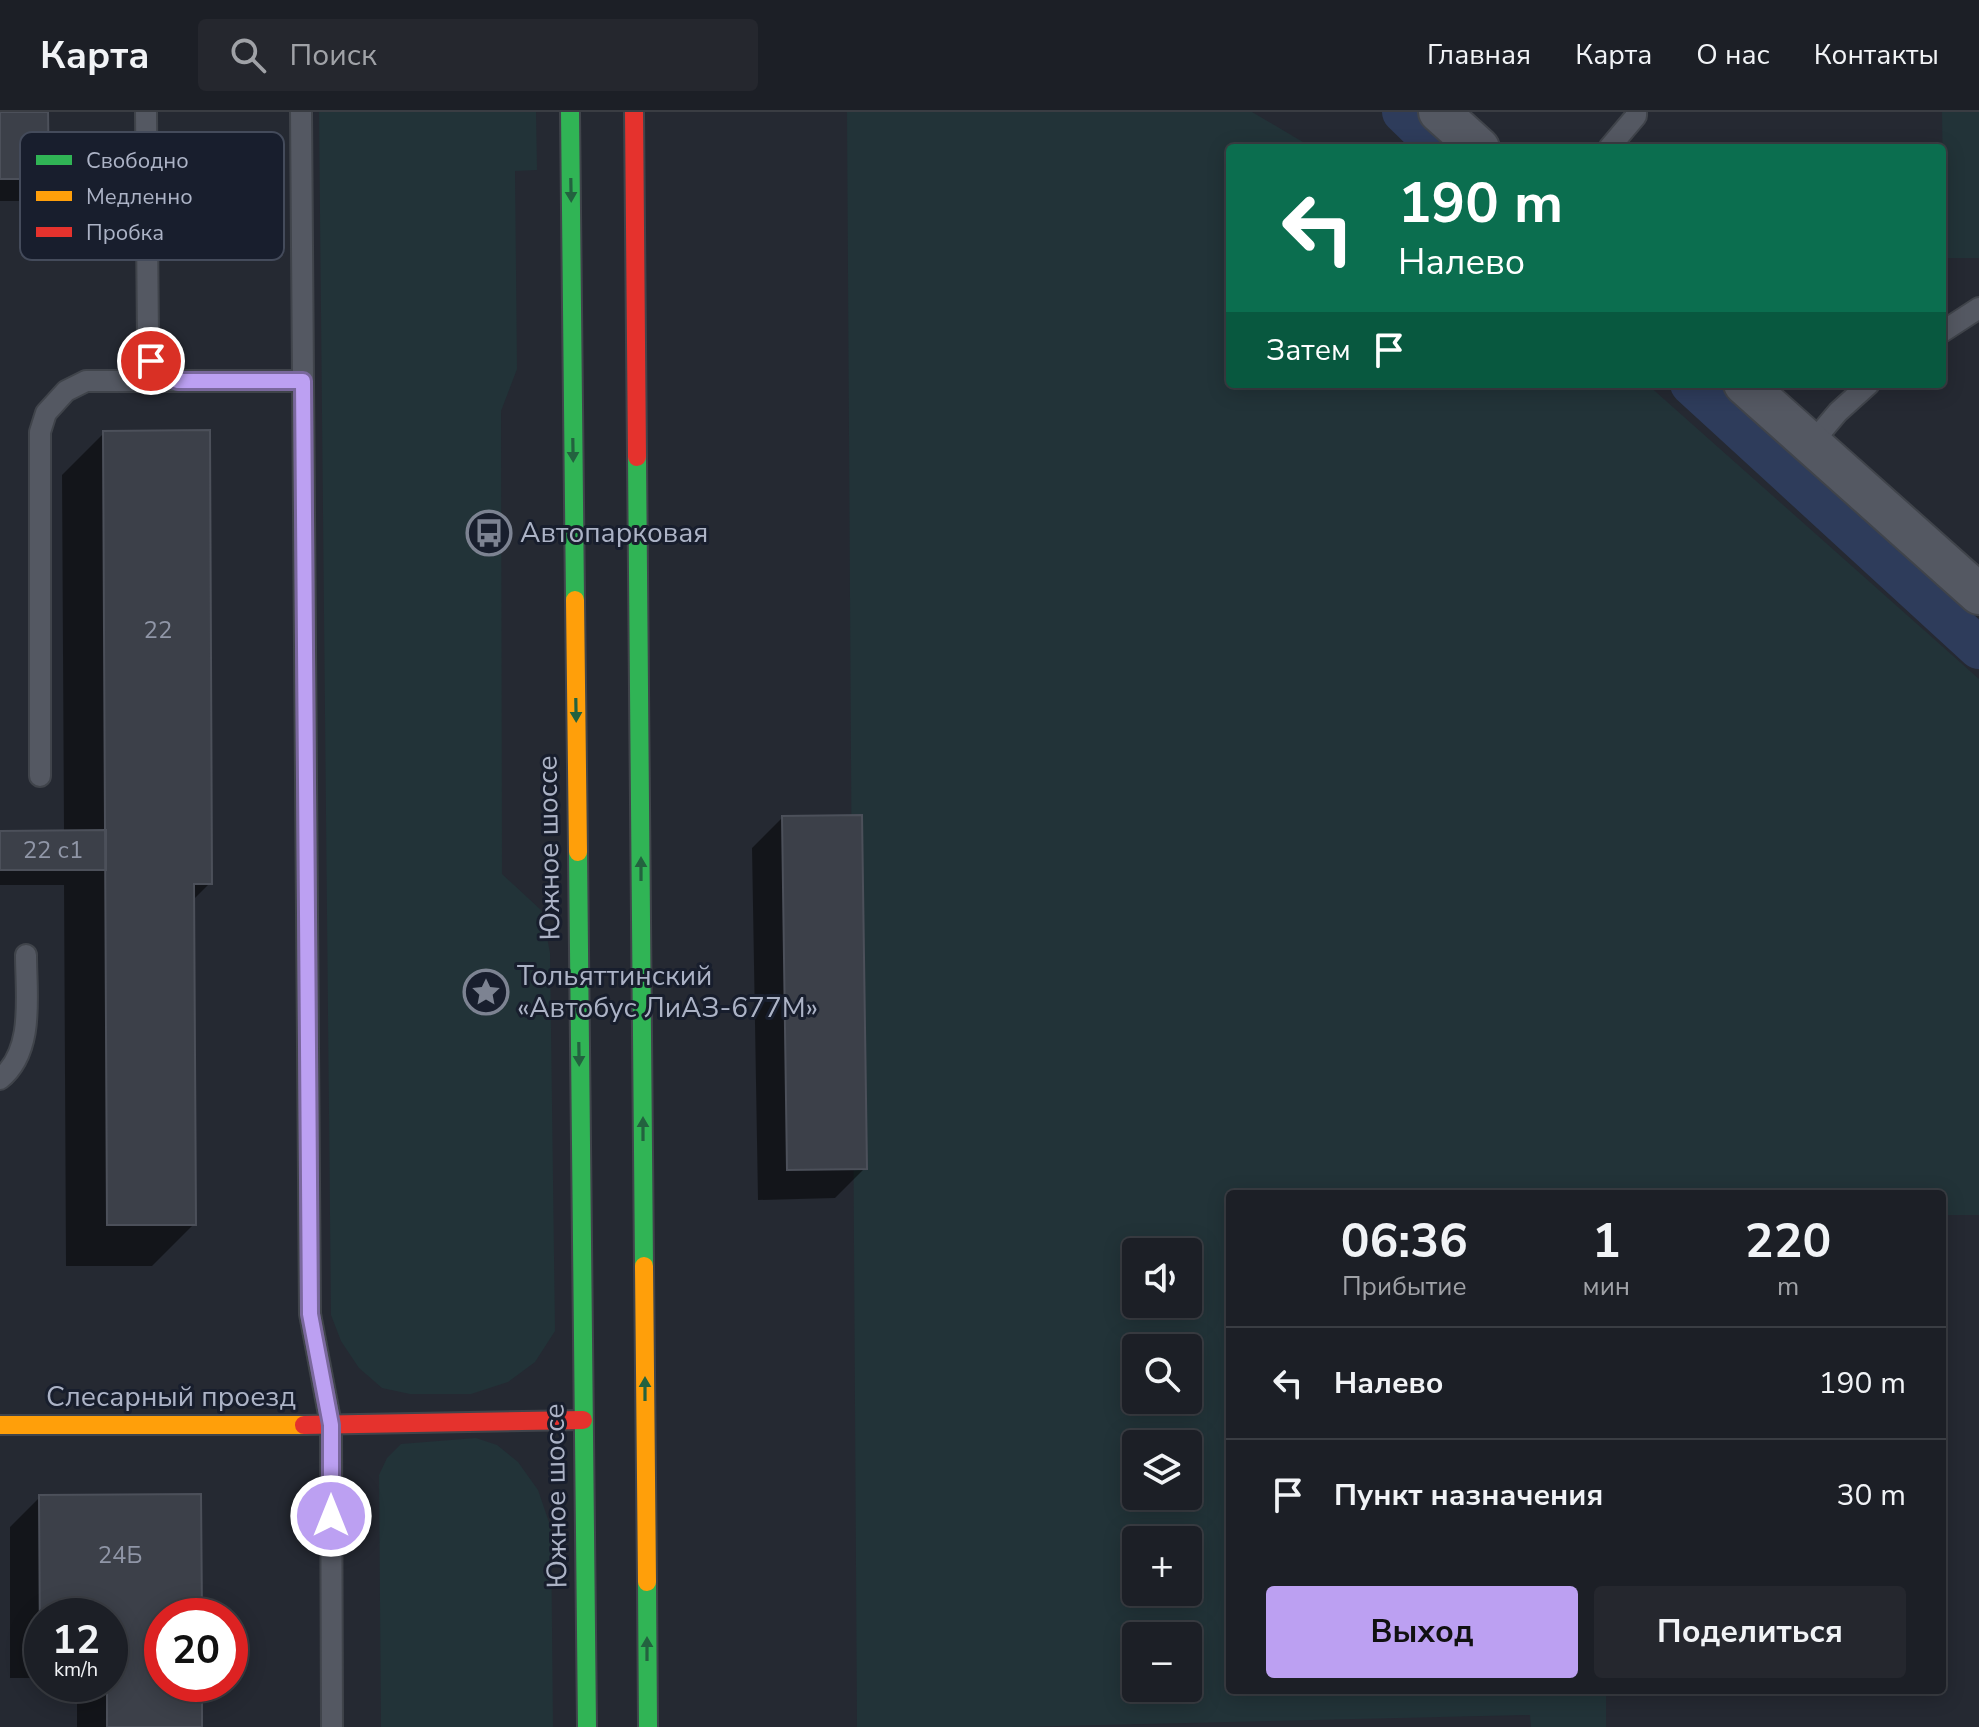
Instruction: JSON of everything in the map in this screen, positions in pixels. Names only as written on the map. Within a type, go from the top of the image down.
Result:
[{"type":"main road","name":"Южное шоссе","points":[[570,112],[587,1727]]},
{"type":"main road","points":[[634,112],[648,1727]]},
{"type":"main road","name":"Слесарный проезд","points":[[0,1425],[331,1425],[583,1420]]},
{"type":"street","points":[[1439,112],[1475,144]]},
{"type":"street","points":[[1748,388],[1979,594]]},
{"type":"lane","points":[[146,112],[146,132]]},
{"type":"lane","points":[[301,112],[310,1314],[331,1425],[332,1727]]},
{"type":"lane","points":[[1612,144],[1636,112]]},
{"type":"lane","points":[[147,260],[151,361],[167,377],[178,381]]},
{"type":"lane","points":[[1946,329],[1979,308]]},
{"type":"lane","points":[[40,776],[39,460],[40,432],[46,413],[66,391],[86,381],[303,381]]},
{"type":"lane","points":[[1811,444],[1838,412],[1865,388]]},
{"type":"lane","points":[[0,1079],[11,1070],[26,1031],[26,955]]},
{"type":"shaded area","points":[[319,112],[536,112],[537,170],[515,171],[517,369],[501,411],[502,874],[542,911],[550,953],[555,1331],[535,1362],[508,1382],[471,1394],[410,1394],[382,1388],[359,1368],[341,1341],[331,1315]]},
{"type":"shaded area","points":[[847,112],[1252,112],[1306,144],[1226,144],[1226,388],[1652,388],[1979,679],[1979,1215],[1946,1215],[1946,1190],[1226,1190],[1226,1694],[1606,1694],[1606,1727],[1531,1727],[1530,1715],[1011,1727],[857,1727]]},
{"type":"shaded area","points":[[1942,112],[1979,112],[1979,258],[1946,258],[1946,144],[1942,144]]},
{"type":"shaded area","points":[[476,1438],[497,1445],[518,1462],[538,1490],[551,1528],[553,1727],[381,1727],[379,1475],[387,1458],[401,1444]]},
{"type":"building","points":[[0,112],[48,112],[48,132],[20,132],[20,179],[0,179]]},
{"type":"building","points":[[210,430],[212,884],[194,884],[196,1225],[107,1225],[103,431]]},
{"type":"building","points":[[862,815],[867,1169],[787,1170],[782,816]]},
{"type":"building","points":[[106,830],[106,870],[0,870],[0,831]]},
{"type":"building","points":[[201,1494],[202,1598],[144,1598],[144,1702],[202,1702],[202,1727],[107,1727],[107,1702],[128,1702],[128,1598],[40,1598],[39,1495]]},
{"type":"waterway","points":[[1403,112],[1436,144]]},
{"type":"waterway","points":[[1695,388],[1979,648]]},
{"type":"traffic: fast","points":[[570,112],[575,600]]},
{"type":"traffic: fast","points":[[637,457],[644,1266]]},
{"type":"traffic: fast","points":[[578,852],[587,1727]]},
{"type":"traffic: fast","points":[[647,1582],[648,1727]]},
{"type":"traffic: slow","points":[[575,600],[578,852]]},
{"type":"traffic: slow","points":[[644,1266],[647,1582]]},
{"type":"traffic: slow","points":[[0,1425],[304,1425]]},
{"type":"traffic: jam","points":[[634,112],[637,457]]},
{"type":"traffic: jam","points":[[304,1425],[583,1420]]},
{"type":"place","name":"Автопарковая","points":[[489,533]]},
{"type":"place","name":"Тольяттинский «Автобус ЛиАЗ-677М»","points":[[486,992]]},
{"type":"route","points":[[151,361],[167,377],[178,381],[303,381],[310,1314],[331,1425],[331,1516]]}]
